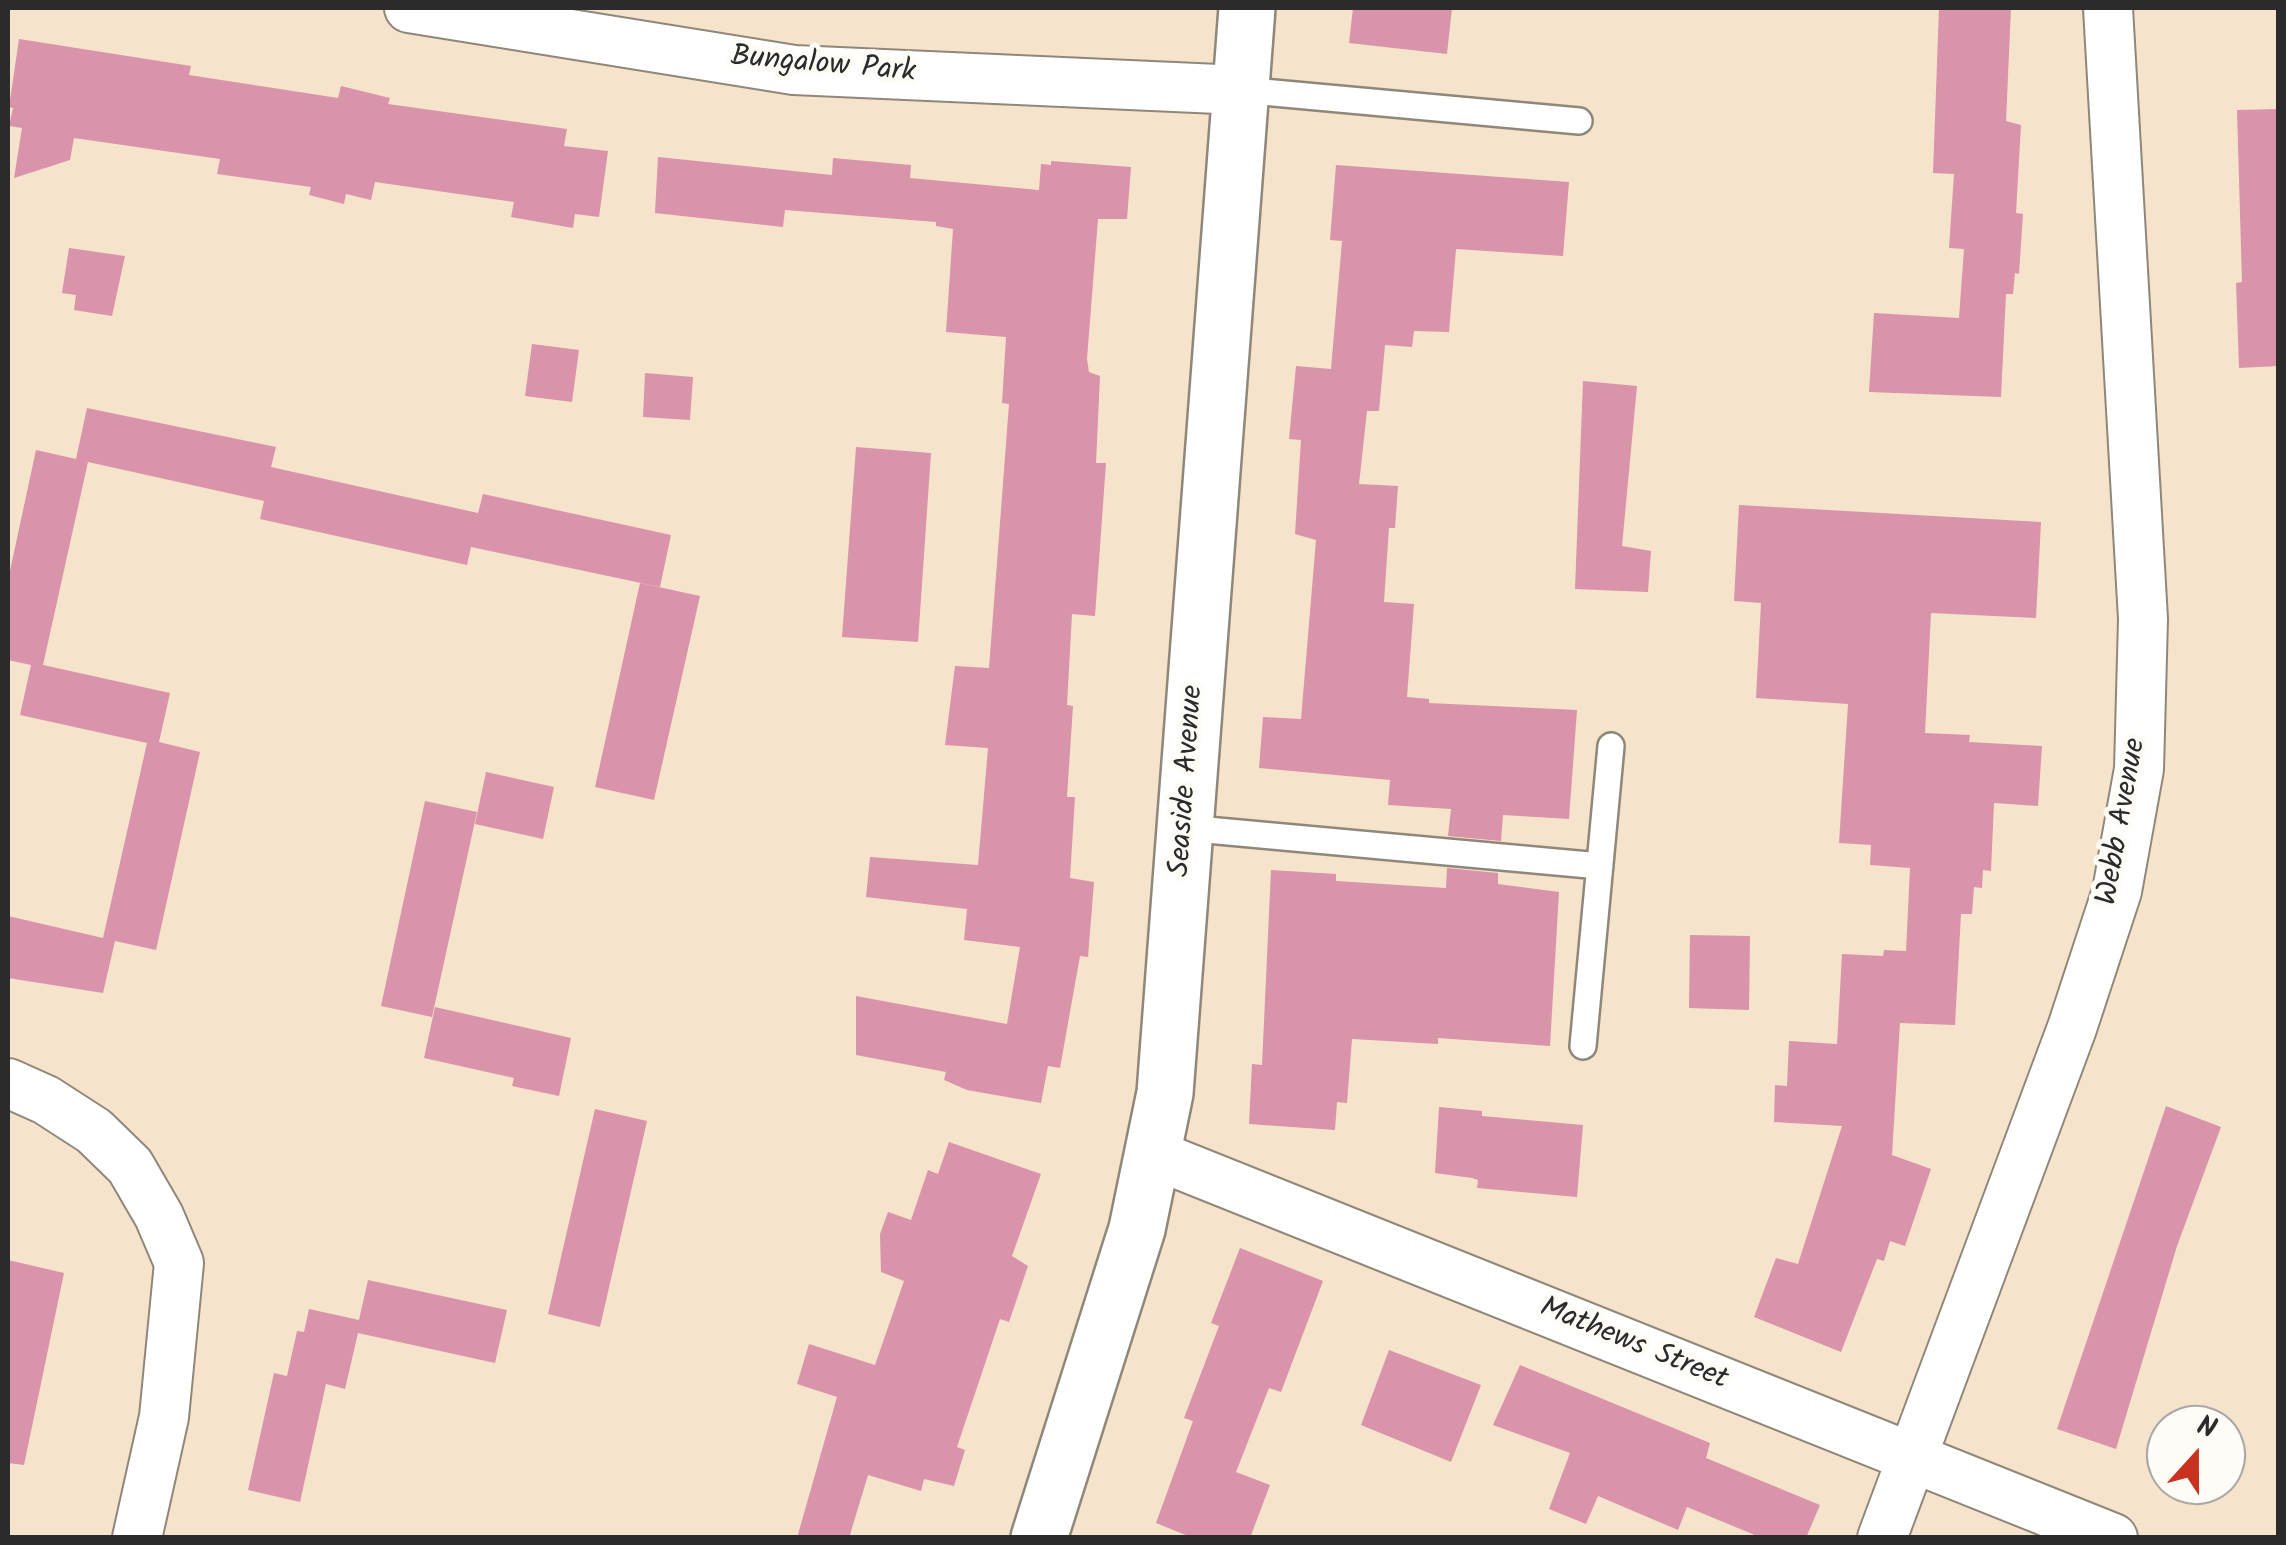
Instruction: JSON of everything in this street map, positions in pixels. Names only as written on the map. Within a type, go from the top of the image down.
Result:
[{"type":"main road","name":"Seaside Avenue","points":[[1039,1538],[1131,1247],[1165,1094],[1247,8]]},
{"type":"street","name":"Bungalow Park","points":[[409,8],[794,70],[1241,90]]},
{"type":"street","name":"Webb Avenue","points":[[1882,1538],[2072,1028],[2117,891],[2139,769],[2143,619],[2108,8]]},
{"type":"street","points":[[8,1084],[46,1100],[94,1131],[130,1166],[159,1216],[178,1263],[164,1417],[137,1538]]},
{"type":"street","name":"Mathews Street","points":[[1153,1154],[2113,1538]]},
{"type":"lane","points":[[1241,90],[1578,121]]},
{"type":"lane","points":[[1583,1046],[1611,746]]},
{"type":"lane","points":[[1185,828],[1600,866]]},
{"type":"building","points":[[1353,8],[1452,8],[1447,54],[1349,43]]},
{"type":"building","points":[[1939,8],[2011,8],[2006,121],[2021,125],[2016,213],[2023,214],[2019,274],[2015,273],[2013,294],[2006,294],[2001,397],[1869,392],[1874,313],[1959,318],[1964,249],[1949,248],[1954,174],[1933,173]]},
{"type":"building","points":[[19,39],[191,66],[189,75],[338,98],[341,86],[390,98],[388,104],[567,129],[564,146],[608,151],[599,217],[575,214],[573,228],[511,217],[514,202],[375,182],[371,200],[346,194],[344,204],[309,195],[311,187],[217,174],[220,159],[74,138],[70,160],[14,178],[22,128],[9,126],[13,108],[9,107]]},
{"type":"building","points":[[2278,109],[2278,366],[2239,368],[2236,283],[2242,282],[2237,110]]},
{"type":"building","points":[[658,157],[832,175],[833,158],[911,165],[910,178],[1039,190],[1041,164],[1051,165],[1051,161],[1131,167],[1127,219],[1098,219],[1087,359],[1089,372],[1100,376],[1096,463],[1106,463],[1095,616],[1072,614],[1067,705],[1073,706],[1067,797],[1075,797],[1070,878],[1094,882],[1088,957],[1080,956],[1060,1068],[1048,1066],[1041,1103],[967,1090],[944,1080],[946,1072],[856,1055],[856,996],[1007,1024],[1020,947],[964,940],[967,909],[866,897],[870,857],[978,865],[988,748],[945,745],[955,666],[989,668],[1009,404],[1002,403],[1006,337],[946,332],[953,229],[936,226],[936,222],[785,210],[783,227],[655,213]]},
{"type":"building","points":[[1336,165],[1569,182],[1563,256],[1456,249],[1449,332],[1414,331],[1412,347],[1385,345],[1379,411],[1367,411],[1359,484],[1398,486],[1395,528],[1389,528],[1384,602],[1414,604],[1407,697],[1429,699],[1429,703],[1577,710],[1569,819],[1503,815],[1501,841],[1448,836],[1451,809],[1388,805],[1390,780],[1259,768],[1263,717],[1301,719],[1316,540],[1295,534],[1301,440],[1289,439],[1296,366],[1331,369],[1342,241],[1330,240]]},
{"type":"building","points":[[69,248],[125,256],[112,316],[74,310],[76,295],[62,293]]},
{"type":"building","points":[[532,344],[579,350],[572,402],[525,396]]},
{"type":"building","points":[[645,373],[693,377],[690,420],[643,417]]},
{"type":"building","points":[[1583,381],[1637,386],[1622,546],[1651,551],[1648,592],[1575,589]]},
{"type":"building","points":[[87,408],[276,447],[271,467],[478,513],[476,521],[483,494],[671,535],[660,587],[471,547],[467,565],[260,519],[264,501],[88,462],[43,665],[170,693],[159,742],[200,752],[156,950],[115,941],[103,993],[8,978],[8,916],[103,938],[147,743],[20,715],[31,665],[8,660],[8,580],[36,450],[76,459]]},
{"type":"building","points":[[856,447],[931,453],[918,642],[842,637]]},
{"type":"building","points":[[1739,505],[2041,522],[2036,618],[1931,613],[1925,733],[1970,735],[1969,742],[2042,746],[2038,806],[1994,803],[1991,871],[1983,870],[1982,888],[1974,887],[1972,914],[1961,914],[1955,1025],[1900,1023],[1892,1155],[1931,1169],[1905,1246],[1890,1241],[1884,1261],[1877,1259],[1841,1352],[1754,1317],[1776,1258],[1798,1264],[1842,1126],[1774,1122],[1775,1085],[1787,1086],[1789,1041],[1837,1044],[1842,954],[1883,956],[1884,950],[1906,951],[1910,868],[1870,865],[1871,845],[1839,843],[1848,704],[1756,698],[1761,603],[1734,601]]},
{"type":"building","points":[[640,583],[700,596],[654,800],[595,787]]},
{"type":"building","points":[[486,772],[554,787],[543,839],[475,824]]},
{"type":"building","points":[[425,801],[477,812],[432,1017],[381,1006]]},
{"type":"building","points":[[1447,868],[1498,873],[1498,884],[1559,892],[1550,1046],[1438,1038],[1438,1044],[1352,1039],[1347,1103],[1337,1102],[1335,1130],[1249,1124],[1252,1064],[1262,1065],[1271,870],[1336,874],[1336,881],[1446,888]]},
{"type":"building","points":[[1690,935],[1750,936],[1749,1010],[1689,1008]]},
{"type":"building","points":[[435,1007],[571,1038],[559,1096],[512,1086],[514,1078],[424,1058]]},
{"type":"building","points":[[2166,1106],[2221,1127],[2177,1246],[2116,1449],[2057,1429]]},
{"type":"building","points":[[1439,1107],[1482,1111],[1482,1116],[1583,1125],[1577,1197],[1477,1188],[1478,1180],[1435,1173]]},
{"type":"building","points":[[595,1109],[647,1121],[600,1327],[548,1314]]},
{"type":"building","points":[[949,1142],[1041,1174],[1012,1256],[1028,1266],[1009,1322],[1000,1319],[957,1447],[965,1450],[954,1486],[924,1479],[921,1491],[868,1475],[849,1538],[797,1538],[837,1397],[797,1384],[809,1344],[875,1365],[904,1281],[881,1272],[880,1234],[888,1212],[911,1220],[928,1170],[938,1174]]},
{"type":"building","points":[[1240,1248],[1323,1281],[1281,1392],[1269,1388],[1236,1472],[1270,1485],[1250,1538],[1193,1538],[1156,1523],[1193,1421],[1184,1418],[1219,1326],[1211,1323]]},
{"type":"building","points":[[8,1260],[64,1273],[24,1465],[8,1463]]},
{"type":"building","points":[[368,1280],[507,1310],[495,1363],[358,1333],[345,1389],[326,1384],[300,1502],[248,1490],[274,1373],[287,1376],[297,1331],[304,1332],[309,1309],[359,1320]]},
{"type":"building","points":[[1389,1350],[1481,1385],[1451,1462],[1361,1425]]},
{"type":"building","points":[[1520,1365],[1710,1443],[1706,1458],[1820,1505],[1806,1538],[1762,1538],[1687,1507],[1678,1530],[1598,1496],[1586,1524],[1549,1509],[1570,1453],[1493,1425]]}]
